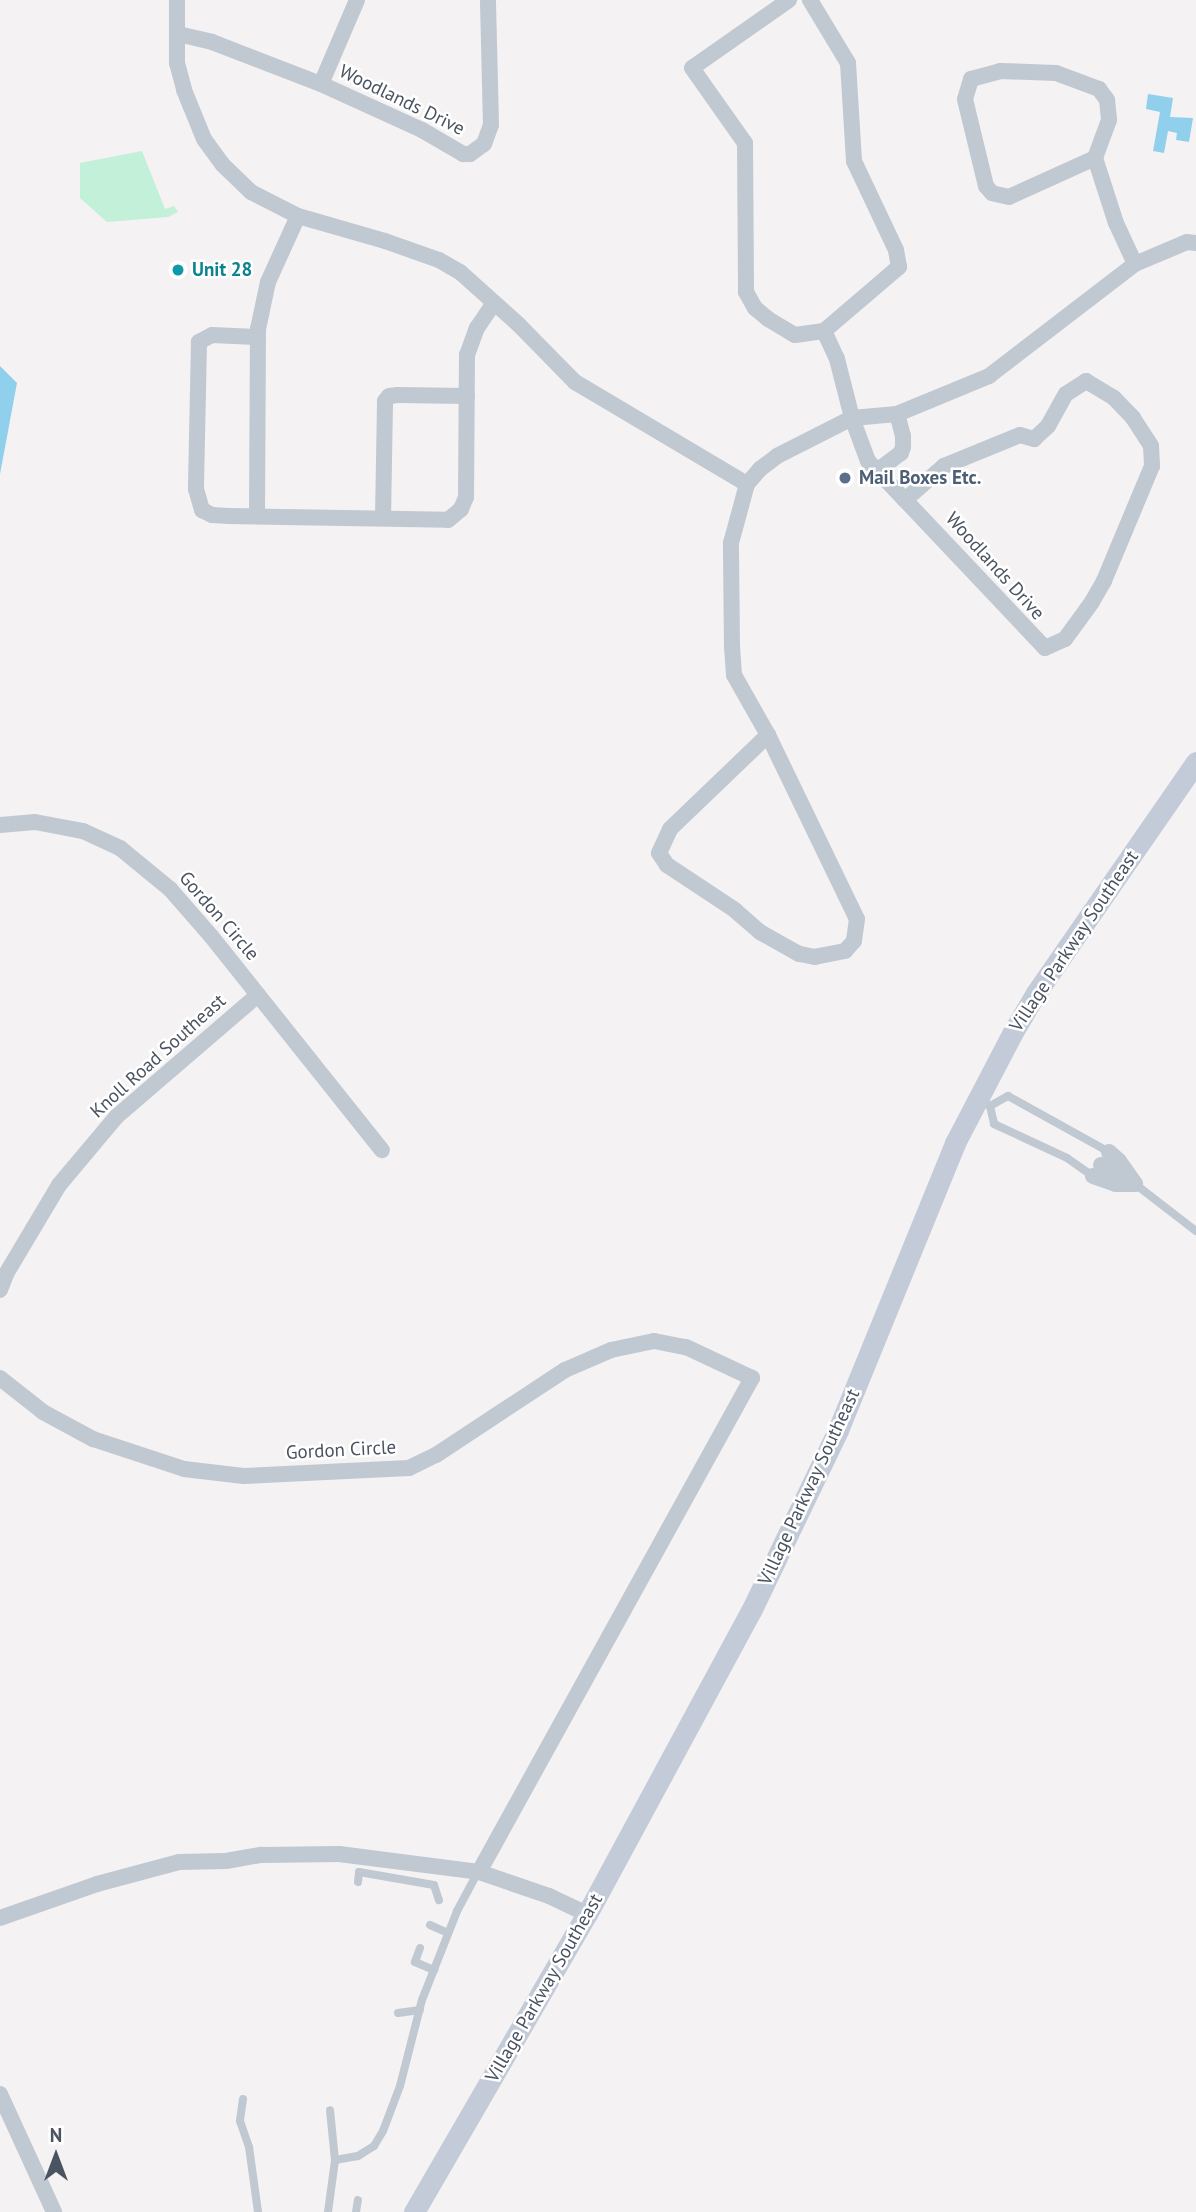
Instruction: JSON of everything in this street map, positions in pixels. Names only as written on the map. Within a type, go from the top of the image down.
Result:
[{"type":"street","points":[[177,0],[177,63],[184,90],[204,139],[223,165],[251,192],[298,216],[439,260],[460,272],[519,324],[575,382],[747,484]]},
{"type":"street","name":"Woodlands Drive","points":[[321,84],[357,0]]},
{"type":"street","name":"Woodlands Drive","points":[[178,34],[212,42],[321,84],[422,130],[456,152],[470,154],[484,144],[491,125],[488,0]]},
{"type":"street","points":[[789,0],[692,68],[745,143],[746,292],[768,320],[795,335],[824,331],[862,296],[895,274],[900,261],[854,161],[848,63],[810,0]]},
{"type":"street","points":[[1095,158],[1009,197],[992,193],[986,186],[965,99],[966,88],[971,79],[1000,71],[1056,73],[1099,89],[1107,100],[1110,120],[1095,158],[1116,223],[1135,264]]},
{"type":"street","points":[[257,515],[257,337],[268,282],[298,216]]},
{"type":"street","points":[[768,735],[670,829],[659,853],[667,865],[725,904],[760,932],[799,954],[815,957],[845,951],[854,941],[857,919],[768,735],[734,675],[731,543],[747,484],[777,456],[852,418],[897,414],[989,376],[1135,264],[1187,242],[1196,243]]},
{"type":"street","points":[[257,337],[212,335],[199,342],[196,489],[202,510],[212,515],[448,520],[461,509],[466,497],[467,355],[477,328],[494,304]]},
{"type":"street","name":"Woodlands Drive","points":[[824,331],[837,359],[852,418],[868,461],[1038,644],[1051,648],[1065,639],[1104,581],[1148,478],[1153,454],[1133,418],[1114,398],[1086,381],[1066,394],[1048,426],[1034,439],[1020,435],[944,466],[905,500]]},
{"type":"street","points":[[383,518],[385,401],[389,396],[398,395],[467,396]]},
{"type":"street","points":[[877,471],[901,453],[903,436],[897,414]]},
{"type":"street","name":"Village Parkway Southeast","points":[[414,2212],[587,1914],[751,1611],[807,1498],[869,1359],[932,1195],[984,1102],[1036,993],[1196,761]]},
{"type":"street","name":"Gordon Circle","points":[[0,825],[35,822],[83,831],[120,848],[170,889],[382,1150]]},
{"type":"street","name":"Knoll Road Southeast","points":[[0,1290],[6,1274],[58,1185],[116,1117],[258,995]]},
{"type":"street","points":[[1119,1160],[1135,1184],[1116,1184],[1101,1164],[1119,1160]]},
{"type":"street","name":"Gordon Circle","points":[[0,1378],[43,1412],[93,1439],[184,1469],[244,1476],[409,1468],[436,1455],[565,1370],[611,1350],[654,1341],[686,1347],[752,1378],[479,1872]]},
{"type":"street","points":[[0,1919],[97,1884],[179,1862],[226,1861],[261,1855],[340,1854],[479,1872],[549,1896],[587,1914]]},
{"type":"street","points":[[0,2095],[54,2212]]},
{"type":"lane","points":[[1008,1096],[1101,1164],[1067,1158],[993,1124],[984,1102],[1008,1096]]},
{"type":"lane","points":[[1135,1184],[1196,1231]]},
{"type":"lane","points":[[358,1882],[359,1872],[433,1885],[439,1900]]},
{"type":"lane","points":[[335,2160],[358,2156],[374,2147],[383,2131],[400,2086],[420,2010],[434,1970],[448,1933],[479,1872]]},
{"type":"lane","points":[[430,1925],[448,1933]]},
{"type":"lane","points":[[420,1948],[415,1962],[434,1970]]},
{"type":"lane","points":[[398,2012],[420,2010]]},
{"type":"lane","points":[[243,2099],[240,2121],[249,2147],[258,2212]]},
{"type":"lane","points":[[330,2110],[335,2160],[328,2209],[337,2212]]},
{"type":"lane","points":[[356,2212],[358,2200]]},
{"type":"green space","points":[[142,151],[165,209],[174,206],[178,212],[168,217],[107,222],[80,198],[80,163]]},
{"type":"water","points":[[1148,94],[1173,98],[1170,117],[1193,118],[1189,142],[1176,140],[1177,133],[1168,131],[1164,153],[1153,151],[1160,112],[1146,109]]},
{"type":"water","points":[[0,366],[17,383],[0,474]]},
{"type":"place","name":"Unit 28","points":[[178,270]]},
{"type":"place","name":"Mail Boxes Etc.","points":[[845,478]]}]
